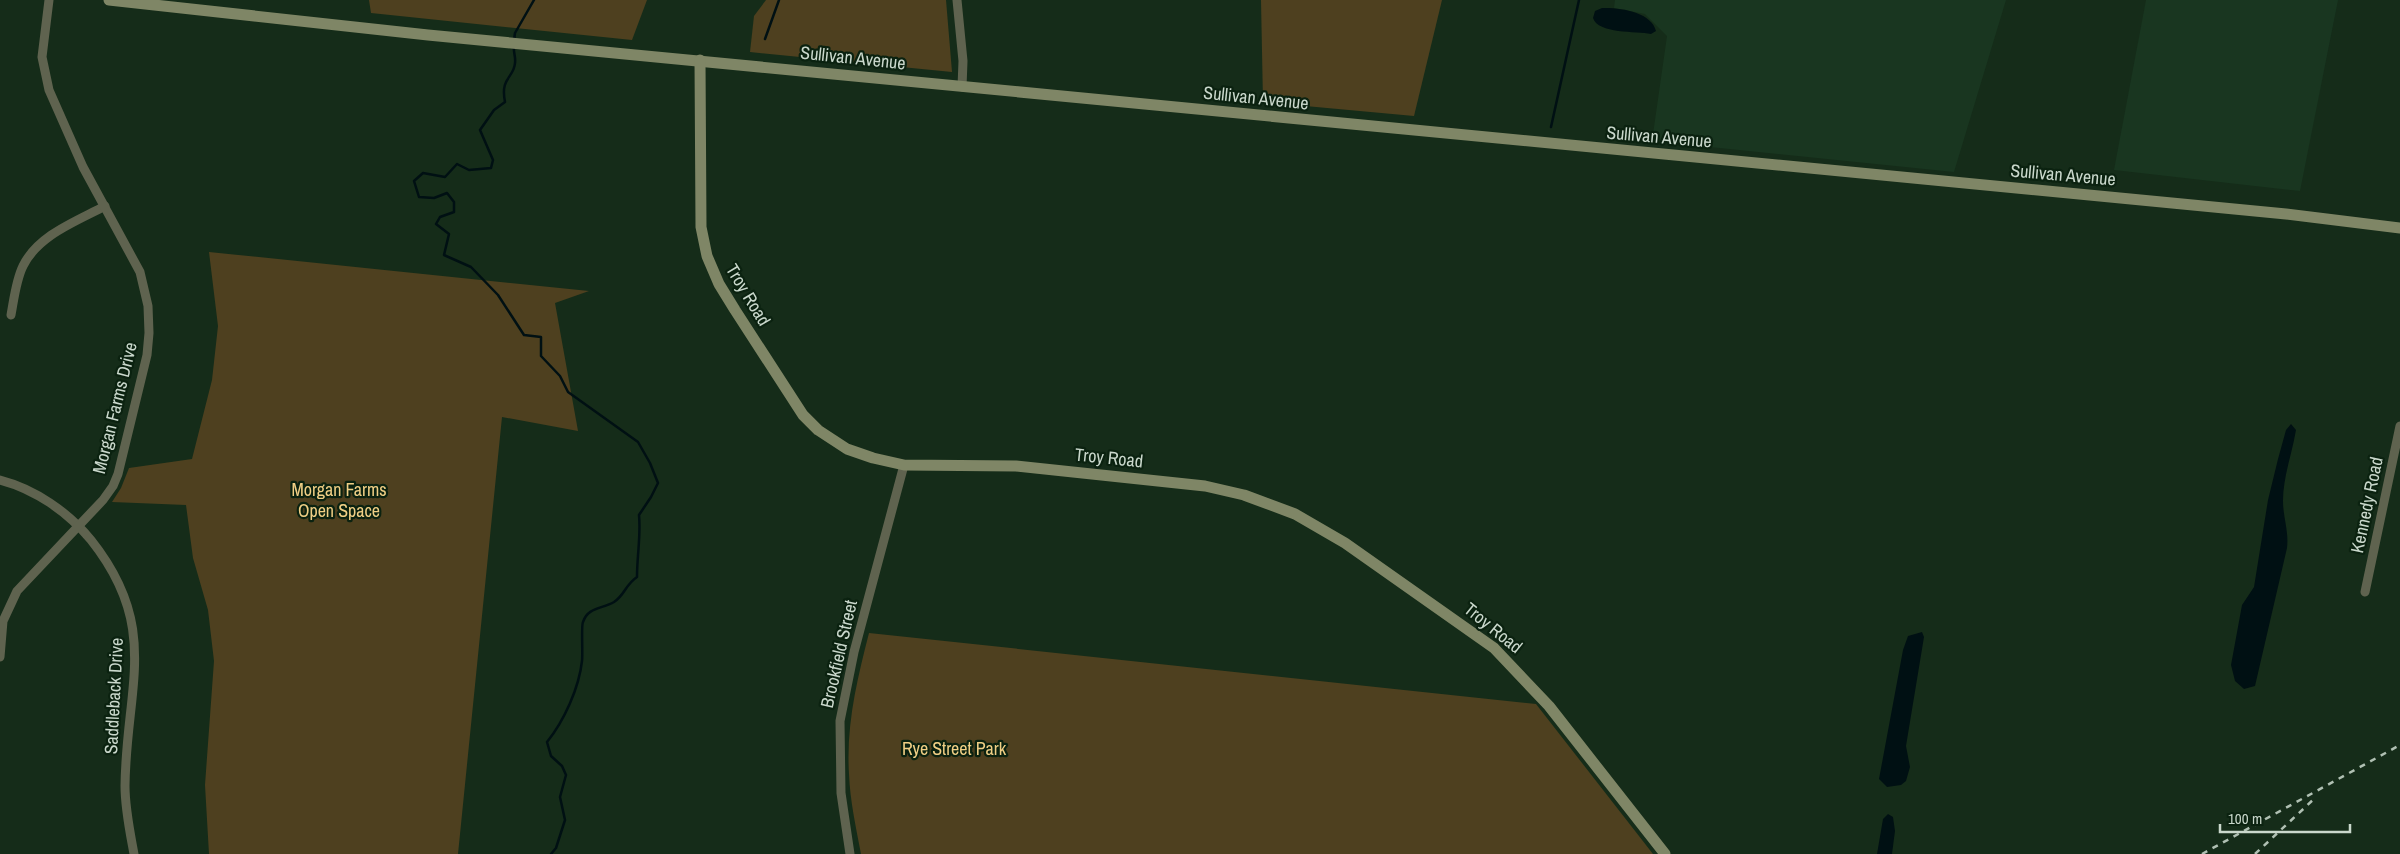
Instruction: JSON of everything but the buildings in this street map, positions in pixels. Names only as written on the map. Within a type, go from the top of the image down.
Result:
[{"type":"main road","name":"Sullivan Avenue","points":[[109,0],[514,43],[2276,213],[2400,228]]},
{"type":"main road","name":"Troy Road","points":[[700,60],[701,227],[707,256],[719,284],[803,416],[818,430],[847,449],[873,458],[904,465],[1016,466],[1196,485],[1244,495],[1295,514],[1345,543],[1494,648],[1549,706],[1665,854]]},
{"type":"street","name":"Morgan Farms Drive","points":[[0,657],[3,621],[17,591],[78,524],[103,500],[118,474],[147,355],[149,333],[148,306],[140,272],[83,167],[49,90],[42,57],[49,0]]},
{"type":"street","points":[[957,0],[963,61],[962,87]]},
{"type":"street","points":[[11,315],[24,266],[32,253],[54,234],[105,206]]},
{"type":"street","name":"Kennedy Road","points":[[2365,592],[2400,426]]},
{"type":"street","name":"Brookfield Street","points":[[850,854],[841,793],[840,721],[854,652],[904,465]]},
{"type":"street","name":"Saddleback Drive","points":[[0,480],[51,503],[78,524],[103,555],[116,576],[127,601],[134,627],[135,673],[125,787],[134,854]]},
{"type":"shaded area","points":[[1615,0],[2006,0],[1954,172],[1652,141],[1667,36],[1645,14],[1614,8]]},
{"type":"shaded area","points":[[2146,0],[2338,0],[2300,191],[2114,170]]},
{"type":"shaded area","points":[[1602,8],[1617,8],[1642,15],[1648,19],[1656,31],[1651,34],[1618,31],[1602,27],[1593,18],[1595,11]]},
{"type":"shaded area","points":[[2291,424],[2296,430],[2283,492],[2287,548],[2255,686],[2244,689],[2235,681],[2231,665],[2242,605],[2254,587],[2268,500],[2278,459],[2286,430]]},
{"type":"shaded area","points":[[1922,632],[1924,637],[1906,746],[1910,767],[1906,781],[1901,785],[1887,787],[1879,779],[1903,650],[1908,636]]},
{"type":"shaded area","points":[[1888,814],[1893,817],[1895,831],[1892,854],[1877,854],[1883,819]]},
{"type":"green space","points":[[369,0],[647,0],[632,40],[371,13]]},
{"type":"green space","points":[[766,0],[946,0],[952,72],[750,52],[754,16]]},
{"type":"green space","points":[[1261,0],[1442,0],[1414,116],[1263,102]]},
{"type":"green space","name":"Morgan Farms Open Space","points":[[209,252],[589,291],[555,303],[578,431],[502,417],[458,854],[209,854],[205,785],[214,661],[208,610],[193,558],[186,505],[112,502],[121,488],[129,468],[192,459],[212,380],[218,326]]},
{"type":"green space","name":"Rye Street Park","points":[[869,633],[1536,704],[1653,854],[861,854],[851,794],[849,738],[853,703]]},
{"type":"waterway","points":[[514,40],[515,33],[534,0]]},
{"type":"waterway","points":[[765,39],[779,0]]},
{"type":"waterway","points":[[1551,127],[1579,0]]},
{"type":"waterway","points":[[514,46],[515,63],[504,87],[505,102],[494,110],[480,130],[493,160],[491,168],[469,170],[457,164],[445,177],[423,173],[414,181],[419,197],[434,198],[447,193],[454,202],[454,212],[440,217],[436,224],[449,234],[444,255],[471,267],[498,295],[524,335],[541,337],[541,356],[560,376],[568,392],[638,442],[650,463],[658,483],[639,515],[637,577],[618,599],[592,611],[585,617],[582,624],[582,661],[578,682],[565,714],[547,742],[551,756],[562,766],[566,775],[560,797],[565,820],[556,848],[551,854]]},
{"type":"railway","points":[[2202,854],[2400,745]]},
{"type":"railway","points":[[2255,854],[2315,798]]}]
